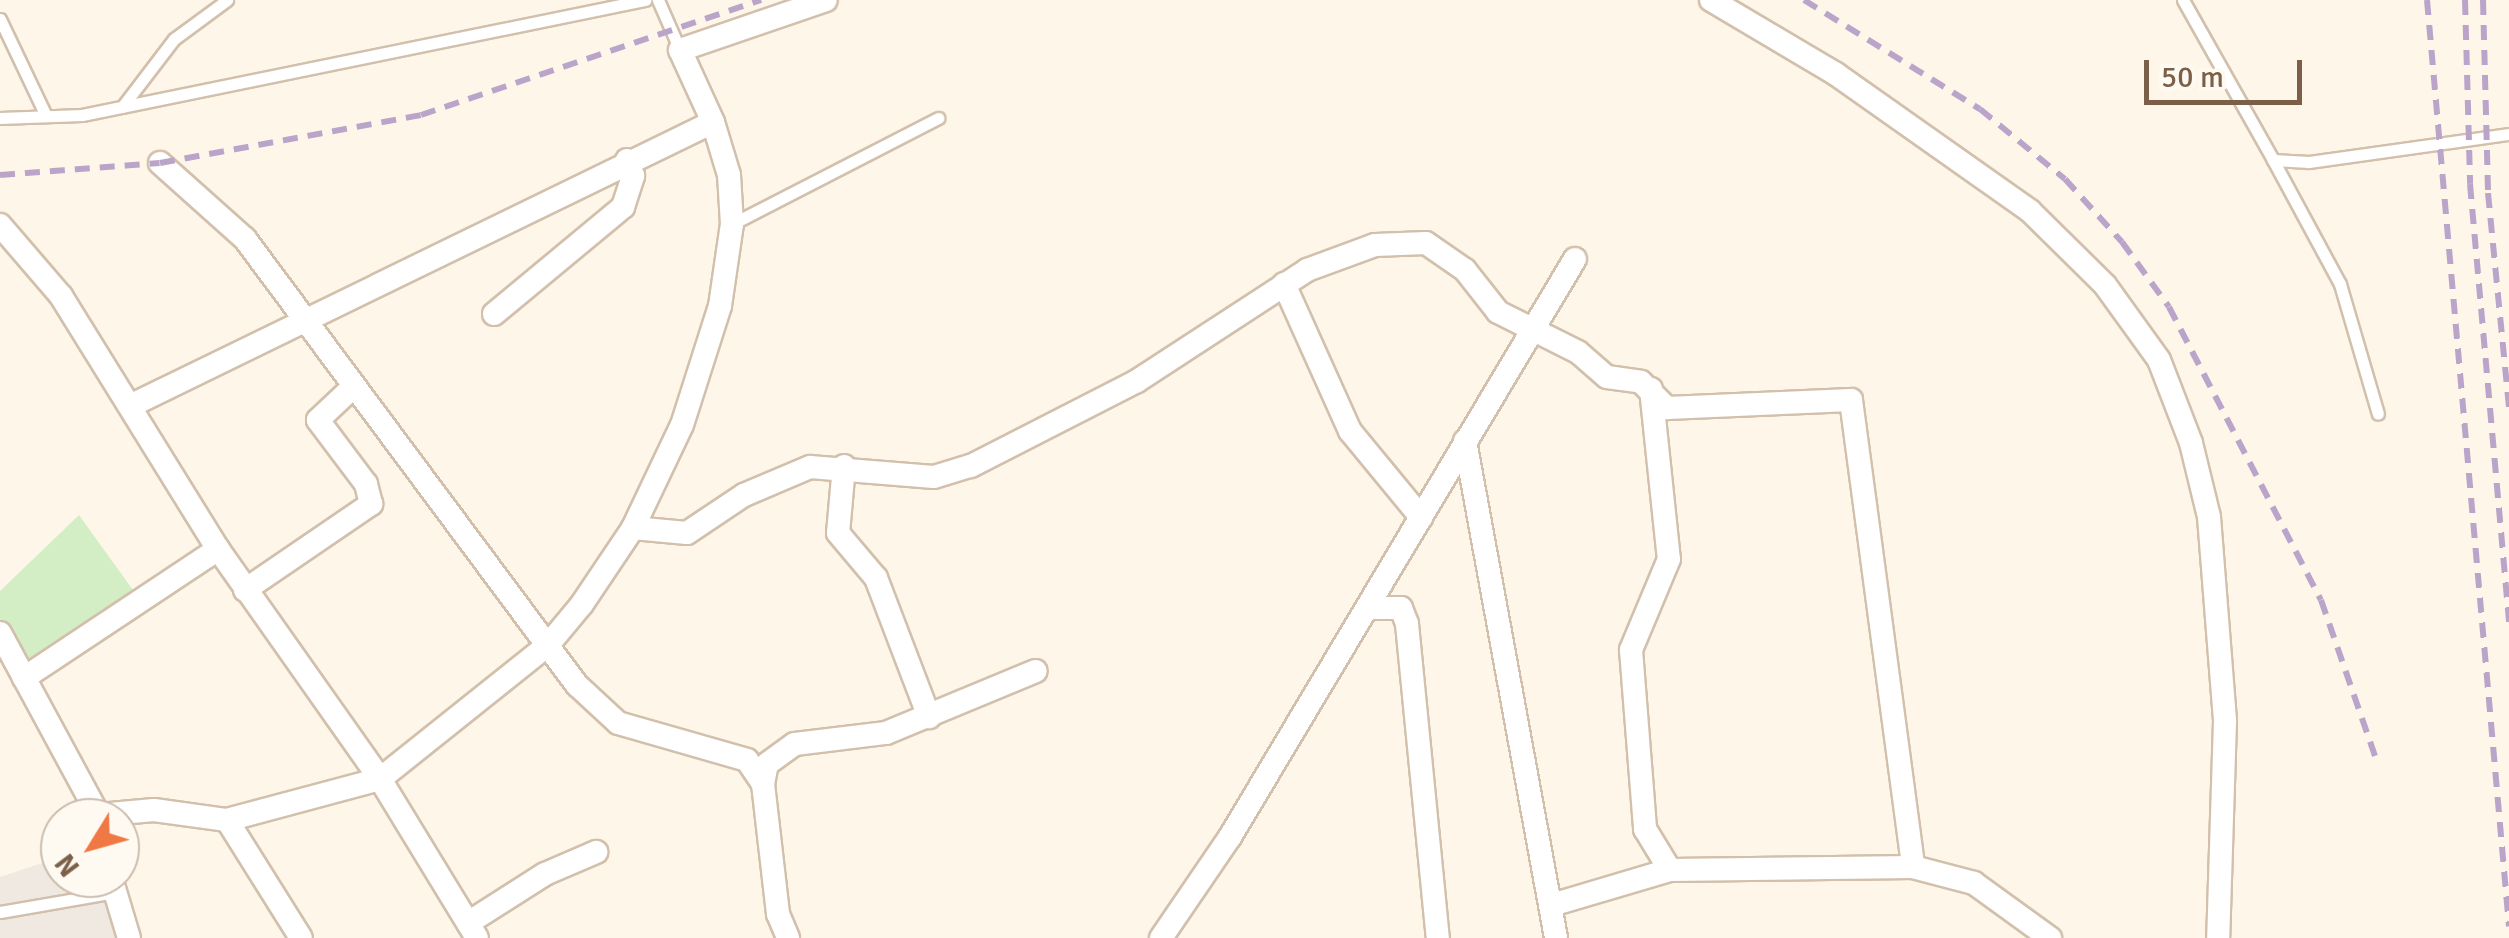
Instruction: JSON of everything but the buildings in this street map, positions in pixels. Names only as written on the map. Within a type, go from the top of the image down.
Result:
[{"type":"street","points":[[140,812],[227,820],[380,779],[548,645],[633,528],[706,361],[732,224],[729,175],[714,122],[680,50],[826,0]]},
{"type":"street","points":[[1711,0],[1836,74],[2030,211],[2105,284],[2159,360],[2191,443],[2210,535],[2226,721],[2218,938]]},
{"type":"street","points":[[132,405],[628,160],[714,122]]},
{"type":"street","points":[[494,314],[622,207],[631,191],[628,160]]},
{"type":"street","points":[[160,163],[244,239],[576,685],[618,723],[747,760],[762,784]]},
{"type":"street","points":[[0,225],[30,253],[132,405],[218,549],[380,779],[472,930],[545,874],[596,852]]},
{"type":"street","points":[[633,528],[688,533],[771,483],[810,467],[844,466],[934,477],[971,466],[1137,381],[1284,284],[1374,245],[1426,243],[1466,270],[1498,312],[1578,352],[1607,377],[1651,389],[1667,408],[1681,411],[1846,398],[1854,405],[1914,868]]},
{"type":"street","points":[[1160,938],[1230,836],[1575,259]]},
{"type":"street","points":[[1284,284],[1350,432],[1421,516]]},
{"type":"street","points":[[245,590],[372,504],[366,484],[318,420],[352,388]]},
{"type":"street","points":[[1651,389],[1669,559],[1631,650],[1645,829],[1670,870]]},
{"type":"street","points":[[1465,441],[1532,820],[1554,904],[1556,938]]},
{"type":"street","points":[[844,466],[838,533],[876,578],[929,716]]},
{"type":"street","points":[[14,672],[218,549]]},
{"type":"street","points":[[1368,608],[1400,608],[1408,624],[1438,938]]},
{"type":"street","points":[[0,633],[14,672],[88,798]]},
{"type":"street","points":[[788,938],[778,914],[762,784],[767,764],[795,744],[886,733],[1036,671]]},
{"type":"street","points":[[227,820],[302,938]]},
{"type":"street","points":[[1554,904],[1670,870],[1914,868],[1974,884],[2050,938]]},
{"type":"street","points":[[117,898],[129,938]]},
{"type":"lane","points":[[122,107],[174,39],[227,0]]},
{"type":"lane","points":[[0,118],[122,107],[645,0]]},
{"type":"lane","points":[[658,0],[680,50]]},
{"type":"lane","points":[[2183,0],[2340,284],[2378,414]]},
{"type":"lane","points":[[0,20],[46,116]]},
{"type":"lane","points":[[732,224],[938,118]]},
{"type":"lane","points":[[2273,160],[2310,162],[2509,134]]},
{"type":"lane","points":[[0,912],[59,898]]},
{"type":"shaded area","points":[[40,864],[40,898],[117,898],[129,938],[0,938],[0,877]]},
{"type":"green space","points":[[79,515],[133,590],[25,663],[0,619],[0,591]]},
{"type":"railway","points":[[0,175],[160,163],[421,115],[761,0]]},
{"type":"railway","points":[[1804,0],[1980,109],[2065,179],[2122,242],[2169,307],[2321,600],[2376,759]]},
{"type":"railway","points":[[2427,0],[2509,926]]},
{"type":"railway","points":[[2465,0],[2470,184],[2509,625]]},
{"type":"railway","points":[[2483,0],[2488,193],[2509,408]]}]
